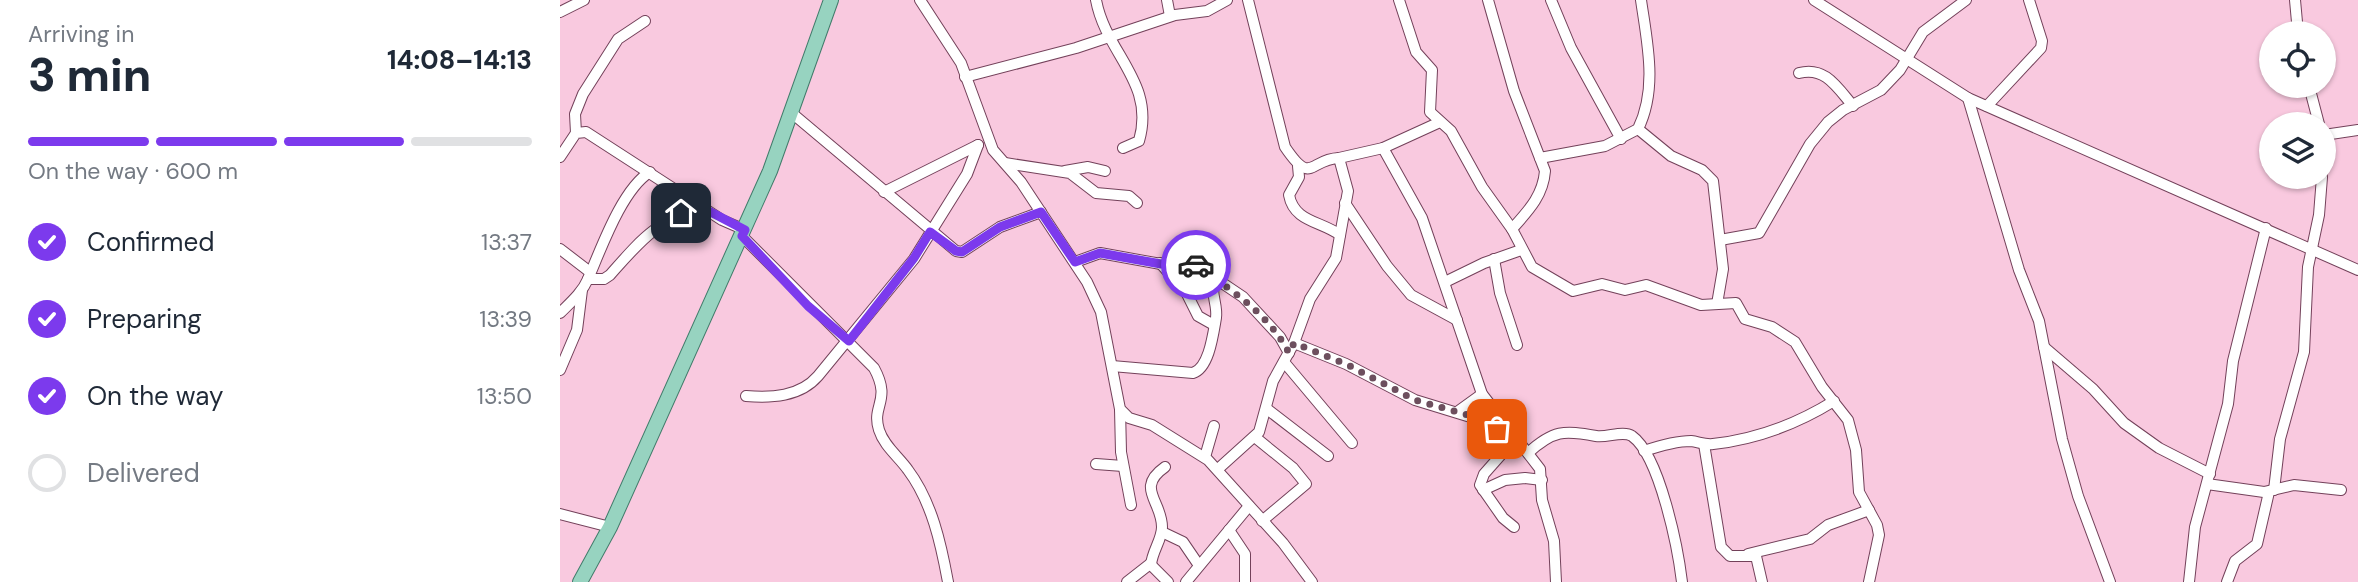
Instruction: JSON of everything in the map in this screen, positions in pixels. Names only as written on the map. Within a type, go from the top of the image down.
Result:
[{"type":"main road","points":[[580,582],[610,527],[743,233],[793,114],[831,0]]},
{"type":"street","points":[[560,12],[584,0]]},
{"type":"street","points":[[920,0],[944,33],[965,77],[983,142],[1004,163],[1041,212],[1075,262],[1101,312],[1119,410],[1123,466],[1131,505]]},
{"type":"street","points":[[1096,0],[1110,37],[1144,107],[1139,141],[1123,148]]},
{"type":"street","points":[[1167,0],[1170,16]]},
{"type":"street","points":[[965,77],[1110,37],[1170,16],[1200,12],[1227,0]]},
{"type":"street","points":[[1248,0],[1279,128],[1285,147],[1298,166],[1299,177],[1289,195],[1293,209],[1300,216],[1327,226],[1340,235]]},
{"type":"street","points":[[1399,0],[1416,52],[1432,70],[1428,108],[1451,131],[1482,187],[1512,229],[1521,250],[1536,271],[1573,291],[1602,284],[1625,290],[1646,285],[1693,304],[1736,303],[1745,318],[1786,334],[1795,342],[1853,431],[1859,492],[1879,535],[1869,582]]},
{"type":"street","points":[[1488,0],[1508,72],[1545,171],[1544,185],[1538,198],[1512,229]]},
{"type":"street","points":[[1551,0],[1571,48],[1621,139]]},
{"type":"street","points":[[1540,158],[1587,151],[1621,139],[1638,128],[1645,106],[1650,67],[1641,0]]},
{"type":"street","points":[[1814,0],[1968,98],[2310,246],[2358,270]]},
{"type":"street","points":[[1720,240],[1759,233],[1817,135],[1836,114],[1881,90],[1906,60],[1923,32],[1966,0]]},
{"type":"street","points":[[1987,106],[2041,48],[2042,41],[2029,0]]},
{"type":"street","points":[[2295,0],[2297,21]]},
{"type":"street","points":[[560,157],[576,133],[575,114],[583,94],[618,39],[645,21]]},
{"type":"street","points":[[1799,73],[1813,70],[1821,72],[1853,106]]},
{"type":"street","points":[[1968,98],[2044,347],[2077,496],[2110,582]]},
{"type":"street","points":[[793,114],[930,232],[956,251],[962,252],[1000,227],[1041,212]]},
{"type":"street","points":[[1298,166],[1317,168],[1339,158],[1383,148],[1440,122]]},
{"type":"street","points":[[1638,128],[1671,156],[1709,175],[1716,188],[1715,206],[1724,280],[1717,304]]},
{"type":"street","points":[[2336,133],[2358,130]]},
{"type":"street","points":[[576,133],[586,132],[743,233],[808,306],[849,341],[880,380],[884,392],[878,417],[879,430],[913,478],[932,518],[948,582]]},
{"type":"street","points":[[884,192],[983,142]]},
{"type":"street","points":[[746,396],[771,397],[800,391],[813,382],[914,258],[967,174],[983,142]]},
{"type":"street","points":[[1383,148],[1416,204],[1482,394],[1540,469],[1542,500],[1554,541],[1556,582]]},
{"type":"street","points":[[1218,469],[1256,438],[1267,408],[1269,391],[1289,353],[1310,299],[1336,258],[1348,185],[1339,158]]},
{"type":"street","points":[[1004,163],[1045,171],[1088,167],[1105,171]]},
{"type":"street","points":[[1065,171],[1096,193],[1129,196],[1137,202]]},
{"type":"street","points":[[560,313],[582,290],[602,240],[630,191],[650,172]]},
{"type":"street","points":[[2227,582],[2235,561],[2257,544],[2272,491],[2280,439],[2304,352],[2310,246],[2319,215],[2321,189]]},
{"type":"street","points":[[1345,203],[1382,260],[1411,295],[1457,320]]},
{"type":"street","points":[[560,249],[589,275],[604,279],[647,234],[665,221],[705,209]]},
{"type":"street","points":[[2189,582],[2195,527],[2228,404],[2233,361],[2266,228]]},
{"type":"street","points":[[1445,282],[1494,259],[1521,250]]},
{"type":"street","points":[[1075,262],[1100,253],[1160,263],[1189,262],[1243,297],[1280,337],[1352,443]]},
{"type":"street","points":[[1494,259],[1500,293],[1517,345]]},
{"type":"street","points":[[1160,263],[1186,292],[1198,316],[1214,325]]},
{"type":"street","points":[[1112,366],[1186,372],[1201,370],[1207,362],[1214,325],[1214,279]]},
{"type":"street","points":[[560,370],[579,324],[582,290]]},
{"type":"street","points":[[2044,347],[2093,389],[2124,423],[2209,479],[2272,491],[2294,485],[2341,490]]},
{"type":"street","points":[[1289,353],[1346,364],[1415,400],[1490,423],[1507,448],[1481,479],[1483,490],[1514,527]]},
{"type":"street","points":[[1457,412],[1482,394]]},
{"type":"street","points":[[1644,451],[1678,442],[1704,444],[1792,425],[1834,401]]},
{"type":"street","points":[[1267,408],[1328,456]]},
{"type":"street","points":[[1119,410],[1129,418],[1152,425],[1205,457],[1262,520],[1312,582]]},
{"type":"street","points":[[1205,457],[1214,426]]},
{"type":"street","points":[[1528,453],[1544,439],[1570,430],[1604,437],[1630,435],[1644,451],[1672,519],[1682,582]]},
{"type":"street","points":[[1256,438],[1293,468],[1306,484],[1262,520]]},
{"type":"street","points":[[1704,444],[1721,547],[1730,556],[1805,541],[1828,525],[1869,510]]},
{"type":"street","points":[[1096,464],[1123,466]]},
{"type":"street","points":[[1127,582],[1151,565],[1154,548],[1162,532],[1151,482],[1153,475],[1165,467]]},
{"type":"street","points":[[1483,490],[1505,480],[1542,480]]},
{"type":"street","points":[[1186,582],[1198,564],[1249,506]]},
{"type":"street","points":[[560,514],[610,527]]},
{"type":"street","points":[[1228,530],[1245,554],[1245,582]]},
{"type":"street","points":[[1162,532],[1183,542],[1198,564]]},
{"type":"street","points":[[1748,554],[1757,559],[1762,582]]},
{"type":"street","points":[[1151,565],[1168,582]]},
{"type":"way so far","points":[[1196,265],[1223,286],[1243,297],[1280,337],[1289,353],[1294,343],[1346,364],[1415,400],[1475,417],[1497,429]]},
{"type":"route","points":[[681,213],[705,209],[745,230],[742,236],[767,264],[808,306],[849,341],[914,258],[930,232],[956,251],[962,252],[1000,227],[1041,212],[1075,262],[1100,253],[1161,264],[1182,261],[1196,265]]}]
